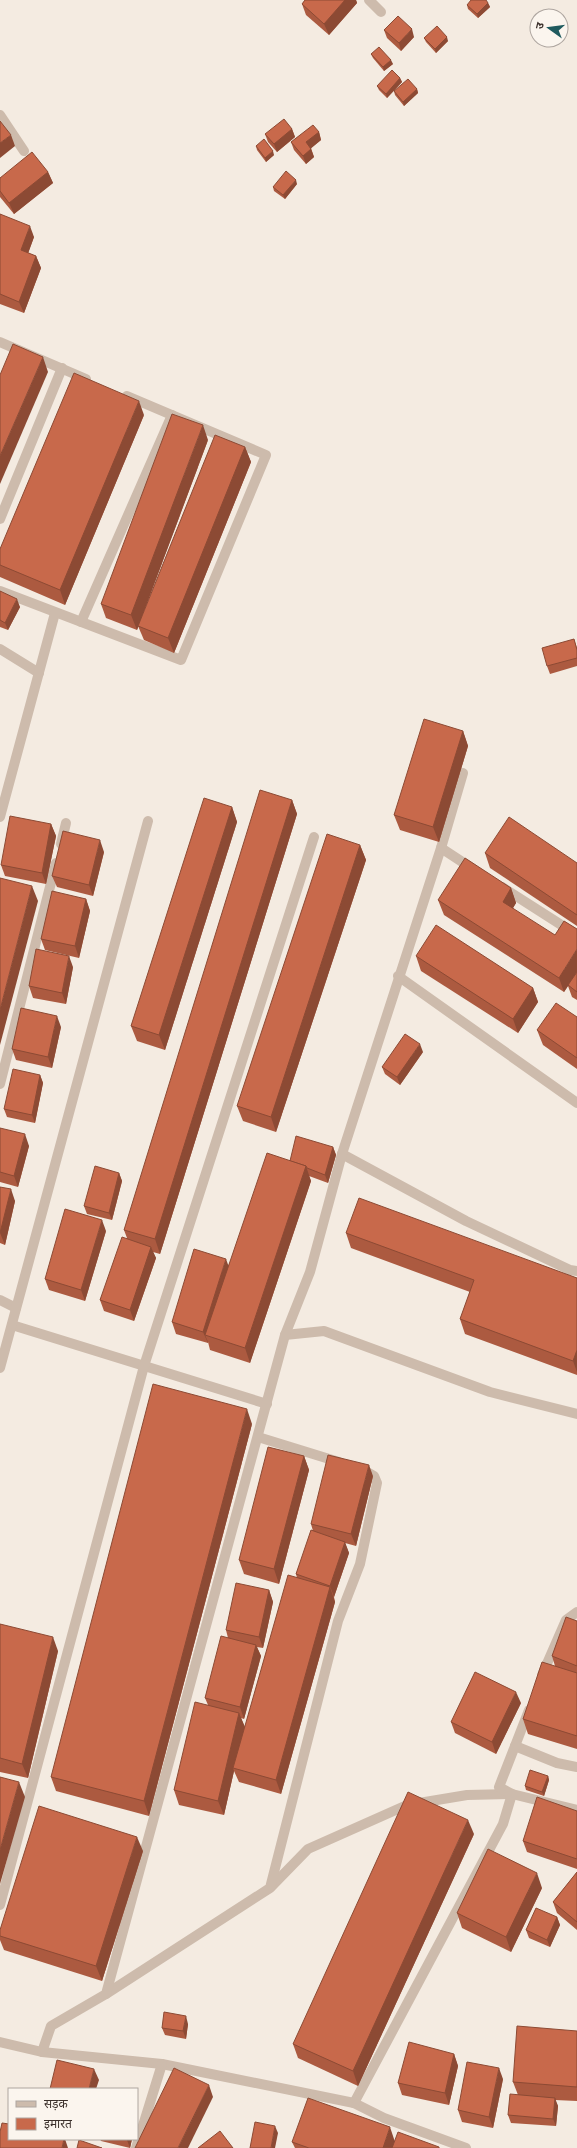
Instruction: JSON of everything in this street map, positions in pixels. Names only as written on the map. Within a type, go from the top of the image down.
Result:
[{"type":"street","points":[[369,0],[381,12]]},
{"type":"street","points":[[0,115],[24,151]]},
{"type":"street","points":[[0,342],[98,384]]},
{"type":"street","points":[[0,519],[62,368]]},
{"type":"street","points":[[0,591],[181,660],[266,455],[120,393]]},
{"type":"street","points":[[80,622],[172,415]]},
{"type":"street","points":[[0,817],[55,613]]},
{"type":"street","points":[[0,649],[39,673]]},
{"type":"street","points":[[106,1994],[285,1335],[310,1272],[342,1154],[398,976],[441,848],[463,773]]},
{"type":"street","points":[[0,1368],[148,821]]},
{"type":"street","points":[[0,1084],[66,823]]},
{"type":"street","points":[[0,1906],[144,1366],[314,837]]},
{"type":"street","points":[[441,848],[480,873]]},
{"type":"street","points":[[493,881],[577,935]]},
{"type":"street","points":[[398,976],[577,1103]]},
{"type":"street","points":[[342,1154],[466,1221],[570,1270],[577,1271]]},
{"type":"street","points":[[0,1300],[16,1308]]},
{"type":"street","points":[[12,1325],[267,1404]]},
{"type":"street","points":[[285,1335],[324,1331],[490,1392],[577,1414]]},
{"type":"street","points":[[258,1437],[351,1466],[374,1476],[377,1483],[360,1564],[338,1621],[270,1888]]},
{"type":"street","points":[[539,1682],[566,1620],[577,1612]]},
{"type":"street","points":[[512,1794],[499,1787],[534,1697]]},
{"type":"street","points":[[515,1746],[557,1763],[577,1767]]},
{"type":"street","points":[[42,2052],[51,2026],[106,1994],[270,1888],[308,1849],[407,1805],[467,1794],[512,1794],[576,1807]]},
{"type":"street","points":[[354,2103],[502,1824],[512,1794]]},
{"type":"street","points":[[0,2042],[42,2052],[162,2064],[354,2103],[384,2118],[466,2148]]},
{"type":"street","points":[[136,2148],[162,2064]]},
{"type":"building","points":[[305,0],[345,0],[324,24],[302,4]]},
{"type":"building","points":[[471,0],[486,0],[488,3],[477,14],[467,5]]},
{"type":"building","points":[[398,16],[412,29],[399,43],[384,30]]},
{"type":"building","points":[[437,26],[447,37],[435,49],[424,38]]},
{"type":"building","points":[[379,47],[391,60],[383,67],[371,54]]},
{"type":"building","points":[[392,70],[400,78],[386,94],[377,86]]},
{"type":"building","points":[[408,79],[417,89],[403,102],[394,91]]},
{"type":"building","points":[[284,119],[292,129],[274,144],[265,134]]},
{"type":"building","points":[[0,121],[11,135],[0,143]]},
{"type":"building","points":[[313,125],[319,132],[306,142],[311,149],[303,156],[291,142]]},
{"type":"building","points":[[264,139],[273,151],[265,158],[256,146]]},
{"type":"building","points":[[32,152],[48,172],[9,203],[0,191],[0,178]]},
{"type":"building","points":[[286,171],[296,180],[283,195],[273,187]]},
{"type":"building","points":[[0,214],[30,226],[21,250],[36,256],[19,302],[0,294]]},
{"type":"building","points":[[13,344],[43,357],[0,456],[0,375]]},
{"type":"building","points":[[74,373],[139,401],[60,590],[0,565],[0,549]]},
{"type":"building","points":[[172,414],[203,425],[131,615],[101,604]]},
{"type":"building","points":[[215,435],[245,447],[168,638],[138,626]]},
{"type":"building","points":[[0,591],[17,599],[5,623],[0,620]]},
{"type":"building","points":[[574,639],[577,650],[577,658],[547,666],[542,648]]},
{"type":"building","points":[[424,719],[463,731],[433,827],[394,815]]},
{"type":"building","points":[[260,790],[292,800],[155,1239],[124,1230]]},
{"type":"building","points":[[204,798],[232,807],[159,1035],[131,1026]]},
{"type":"building","points":[[10,816],[51,824],[42,873],[1,865]]},
{"type":"building","points":[[509,817],[577,863],[577,915],[485,853]]},
{"type":"building","points":[[63,831],[100,840],[89,885],[52,876]]},
{"type":"building","points":[[327,834],[360,845],[271,1117],[237,1106]]},
{"type":"building","points":[[465,858],[511,888],[503,902],[555,935],[564,921],[577,929],[577,949],[559,978],[438,900]]},
{"type":"building","points":[[0,878],[32,886],[0,1010]]},
{"type":"building","points":[[52,891],[86,899],[75,946],[41,939]]},
{"type":"building","points":[[436,925],[533,988],[513,1019],[416,956]]},
{"type":"building","points":[[36,949],[69,956],[62,993],[29,986]]},
{"type":"building","points":[[577,972],[577,992],[568,985]]},
{"type":"building","points":[[556,1003],[577,1017],[577,1058],[537,1030]]},
{"type":"building","points":[[21,1008],[57,1016],[48,1057],[12,1049]]},
{"type":"building","points":[[405,1034],[420,1044],[397,1077],[382,1067]]},
{"type":"building","points":[[13,1069],[40,1075],[32,1115],[4,1109]]},
{"type":"building","points":[[0,1128],[25,1134],[14,1176],[0,1172]]},
{"type":"building","points":[[296,1136],[333,1147],[325,1175],[307,1168],[306,1166],[290,1161]]},
{"type":"building","points":[[267,1153],[306,1166],[245,1348],[205,1335]]},
{"type":"building","points":[[95,1166],[119,1173],[109,1213],[84,1206]]},
{"type":"building","points":[[0,1187],[11,1189],[0,1233]]},
{"type":"building","points":[[359,1198],[577,1278],[577,1350],[573,1361],[460,1319],[474,1280],[346,1233]]},
{"type":"building","points":[[65,1209],[102,1220],[81,1290],[45,1279]]},
{"type":"building","points":[[122,1237],[151,1247],[130,1310],[100,1300]]},
{"type":"building","points":[[194,1249],[226,1259],[203,1332],[172,1322]]},
{"type":"building","points":[[153,1384],[247,1409],[144,1801],[51,1777]]},
{"type":"building","points":[[268,1447],[304,1456],[274,1569],[239,1560]]},
{"type":"building","points":[[328,1455],[369,1465],[351,1534],[311,1524]]},
{"type":"building","points":[[311,1530],[345,1542],[330,1586],[296,1574]]},
{"type":"building","points":[[288,1575],[330,1587],[276,1780],[233,1768]]},
{"type":"building","points":[[236,1583],[269,1590],[259,1637],[226,1630]]},
{"type":"building","points":[[566,1617],[577,1621],[577,1666],[552,1656]]},
{"type":"building","points":[[0,1624],[53,1637],[22,1764],[0,1758]]},
{"type":"building","points":[[221,1636],[256,1645],[240,1707],[205,1698]]},
{"type":"building","points":[[542,1662],[577,1673],[577,1736],[523,1719]]},
{"type":"building","points":[[475,1672],[516,1692],[492,1742],[451,1722]]},
{"type":"building","points":[[195,1702],[239,1713],[218,1801],[174,1790]]},
{"type":"building","points":[[530,1770],[548,1776],[542,1792],[525,1786]]},
{"type":"building","points":[[0,1777],[19,1782],[0,1850]]},
{"type":"building","points":[[408,1792],[468,1820],[353,2071],[293,2044]]},
{"type":"building","points":[[537,1797],[577,1811],[577,1859],[523,1841]]},
{"type":"building","points":[[39,1806],[137,1837],[96,1966],[0,1936],[0,1930]]},
{"type":"building","points":[[488,1849],[537,1873],[506,1937],[457,1913]]},
{"type":"building","points":[[577,1872],[577,1922],[553,1902]]},
{"type":"building","points":[[536,1908],[557,1917],[547,1940],[526,1930]]},
{"type":"building","points":[[164,2012],[186,2016],[183,2031],[162,2028]]},
{"type":"building","points":[[517,2026],[577,2031],[577,2087],[513,2082]]},
{"type":"building","points":[[409,2042],[454,2054],[445,2093],[398,2083]]},
{"type":"building","points":[[57,2060],[94,2069],[89,2088],[50,2088]]},
{"type":"building","points":[[467,2062],[499,2068],[489,2117],[458,2110]]},
{"type":"building","points":[[174,2068],[209,2085],[178,2148],[135,2148]]},
{"type":"building","points":[[510,2094],[555,2098],[553,2119],[508,2115]]},
{"type":"building","points":[[308,2098],[390,2127],[383,2148],[309,2148],[292,2142]]},
{"type":"building","points":[[255,2122],[275,2126],[271,2148],[250,2148]]},
{"type":"building","points":[[2,2123],[8,2124],[8,2140],[64,2140],[62,2148],[0,2148],[0,2132]]},
{"type":"building","points":[[220,2131],[233,2148],[198,2148]]},
{"type":"building","points":[[398,2132],[439,2147],[439,2148],[392,2148]]},
{"type":"building","points":[[79,2140],[102,2148],[77,2148]]}]
